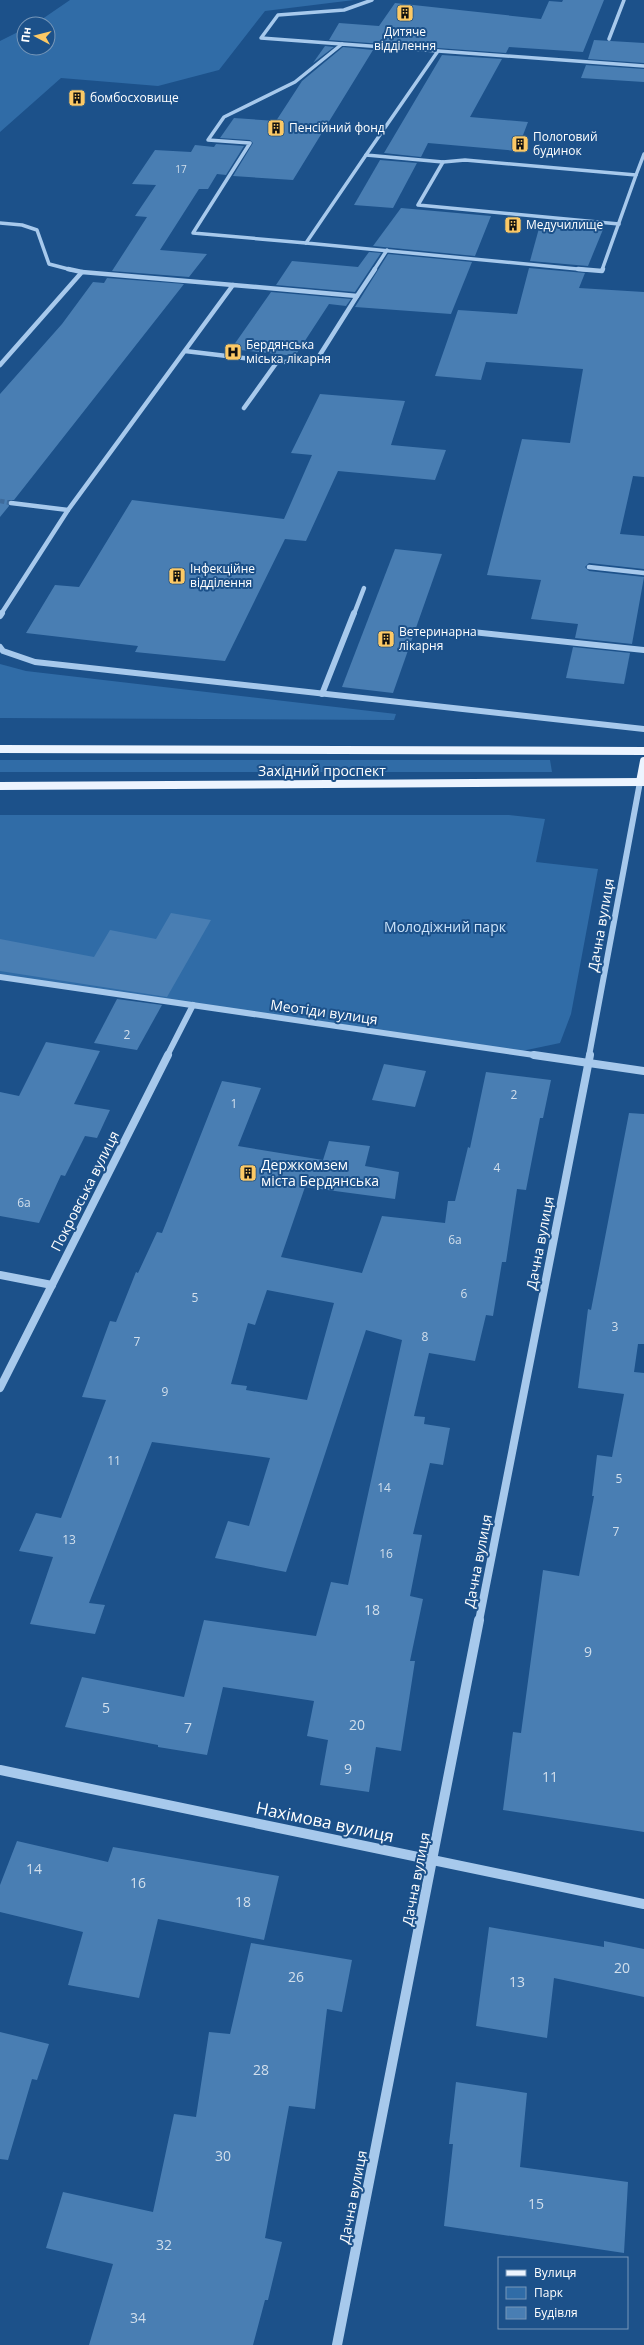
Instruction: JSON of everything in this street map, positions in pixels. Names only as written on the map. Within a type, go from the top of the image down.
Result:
[{"type":"main road","name":"Західний проспект","points":[[0,749],[644,751]]},
{"type":"main road","points":[[642,782],[644,761]]},
{"type":"main road","name":"Західний проспект","points":[[0,786],[642,782]]},
{"type":"street","points":[[372,0],[344,10],[278,15],[260,38],[644,66]]},
{"type":"street","points":[[610,39],[624,0]]},
{"type":"street","points":[[342,44],[295,82],[224,116],[208,140],[250,143],[193,233],[602,271],[644,154]]},
{"type":"street","points":[[306,243],[438,51]]},
{"type":"street","points":[[366,155],[443,162],[465,160],[636,175]]},
{"type":"street","points":[[443,162],[418,206],[619,224]]},
{"type":"street","points":[[0,223],[22,225],[38,230],[49,264],[82,272],[357,296]]},
{"type":"street","points":[[185,351],[278,362],[316,361],[387,250]]},
{"type":"street","points":[[0,365],[82,272]]},
{"type":"street","points":[[0,616],[68,510],[233,285]]},
{"type":"street","points":[[244,408],[278,362]]},
{"type":"street","points":[[11,503],[68,510]]},
{"type":"street","points":[[589,567],[644,573]]},
{"type":"street","points":[[322,694],[364,588]]},
{"type":"street","points":[[463,631],[644,650]]},
{"type":"street","points":[[0,647],[3,651],[35,662],[557,721],[644,729]]},
{"type":"street","name":"Дачна вулиця","points":[[337,2345],[433,1861],[642,782]]},
{"type":"street","name":"Меотіди вулиця","points":[[0,977],[644,1071]]},
{"type":"street","name":"Покровська вулиця","points":[[0,1388],[193,1005]]},
{"type":"street","points":[[0,1275],[52,1285]]},
{"type":"street","name":"Нахімова вулиця","points":[[0,1770],[644,1904]]},
{"type":"green space","points":[[70,0],[354,0],[265,11],[219,70],[158,86],[61,78],[0,132],[0,41],[16,33],[16,56],[56,56],[56,16],[47,16]]},
{"type":"green space","points":[[0,664],[26,671],[396,714],[394,720],[0,718]]},
{"type":"green space","points":[[0,760],[550,760],[552,772],[0,772]]},
{"type":"green space","name":"Молодіжний парк","points":[[0,815],[509,815],[545,819],[536,862],[598,869],[571,1014],[560,1043],[522,1051],[0,977]]},
{"type":"building","points":[[563,0],[604,0],[583,52],[509,47],[506,53],[329,40],[339,23],[379,26],[395,3],[541,19],[549,1],[562,2]]},
{"type":"building","points":[[594,40],[644,43],[644,63],[588,59]]},
{"type":"building","points":[[325,46],[334,47],[313,63]]},
{"type":"building","name":"Пенсійний фонд","points":[[343,47],[373,50],[293,180],[233,176],[253,143],[250,140],[220,138],[234,118],[276,121],[302,81]]},
{"type":"building","points":[[442,55],[502,59],[470,117],[528,122],[517,151],[428,143],[421,157],[384,153]]},
{"type":"building","points":[[586,65],[644,69],[644,82],[581,78]]},
{"type":"building","points":[[216,144],[244,146],[226,175],[217,174],[208,189],[199,189],[160,250],[207,254],[189,277],[112,271],[147,217],[135,216],[156,185],[132,184],[155,150],[191,152],[195,145],[214,147]]},
{"type":"building","points":[[380,160],[417,163],[393,208],[354,205]]},
{"type":"building","points":[[401,208],[491,216],[475,256],[373,246]]},
{"type":"building","points":[[541,221],[604,227],[588,266],[530,261]]},
{"type":"building","points":[[369,252],[381,253],[355,292],[276,285],[292,261],[358,267]]},
{"type":"building","points":[[388,254],[472,262],[451,314],[355,307]]},
{"type":"building","points":[[529,268],[585,273],[579,288],[644,292],[644,477],[633,476],[620,534],[644,536],[644,569],[589,563],[585,567],[589,571],[644,577],[632,644],[575,638],[578,624],[531,619],[541,580],[487,575],[522,439],[570,443],[583,369],[486,362],[481,380],[435,376],[458,310],[517,314]]},
{"type":"building","points":[[107,278],[184,284],[14,500],[8,500],[9,506],[0,517],[0,394],[62,324],[93,282],[104,283]]},
{"type":"building","points":[[271,292],[351,299],[346,306],[329,304],[295,356],[231,349]]},
{"type":"building","points":[[320,394],[405,401],[391,445],[446,450],[435,480],[338,471],[306,541],[285,539],[225,661],[135,652],[138,646],[26,633],[55,585],[79,587],[132,500],[284,519],[312,455],[291,453]]},
{"type":"building","name":"Ветеринарна лікарня","points":[[395,549],[442,554],[393,693],[342,687]]},
{"type":"building","points":[[573,647],[630,653],[624,684],[566,678]]},
{"type":"building","points":[[171,913],[211,920],[167,997],[0,971],[0,939],[94,957],[110,930],[156,939]]},
{"type":"building","points":[[117,999],[162,1005],[137,1050],[94,1043]]},
{"type":"building","points":[[46,1042],[100,1051],[74,1104],[110,1110],[97,1138],[85,1136],[65,1176],[61,1175],[39,1223],[0,1216],[0,1092],[19,1096]]},
{"type":"building","points":[[384,1064],[426,1071],[415,1107],[372,1100]]},
{"type":"building","points":[[486,1072],[551,1080],[543,1118],[540,1118],[526,1190],[517,1189],[506,1262],[502,1262],[493,1316],[486,1315],[475,1361],[429,1353],[414,1416],[425,1417],[424,1424],[450,1428],[443,1465],[430,1463],[413,1534],[422,1535],[410,1596],[423,1599],[410,1661],[415,1661],[401,1751],[376,1747],[369,1792],[320,1785],[328,1740],[307,1736],[314,1701],[223,1687],[207,1755],[158,1747],[158,1745],[65,1727],[82,1677],[184,1697],[204,1620],[316,1636],[331,1582],[348,1585],[402,1340],[366,1330],[286,1572],[215,1558],[228,1521],[249,1526],[270,1458],[152,1442],[89,1603],[105,1605],[95,1634],[30,1624],[53,1557],[19,1551],[36,1513],[61,1518],[106,1400],[82,1397],[110,1321],[116,1322],[136,1272],[138,1273],[157,1232],[162,1233],[222,1081],[261,1088],[238,1146],[323,1160],[329,1141],[370,1146],[365,1166],[399,1172],[395,1199],[305,1187],[281,1257],[362,1273],[382,1216],[445,1223],[448,1201],[455,1201],[468,1147],[470,1148]],"holes":[[[267,1290],[334,1303],[307,1400],[246,1390],[247,1386],[231,1384],[248,1323],[255,1325]]]},
{"type":"building","points":[[629,1113],[644,1114],[644,1344],[638,1344],[634,1372],[644,1373],[644,1832],[503,1810],[513,1732],[521,1733],[543,1570],[579,1576],[594,1496],[592,1496],[597,1455],[612,1457],[624,1394],[578,1388],[588,1309],[591,1310]]},
{"type":"building","points":[[17,1841],[108,1862],[113,1847],[279,1876],[264,1940],[158,1919],[139,1998],[68,1985],[83,1932],[0,1912],[0,1885]]},
{"type":"building","points":[[489,1927],[604,1947],[604,1941],[644,1949],[644,1997],[554,1978],[547,2038],[476,2026]]},
{"type":"building","points":[[251,1943],[352,1960],[342,2012],[327,2009],[315,2109],[289,2106],[265,2238],[282,2242],[268,2300],[265,2300],[253,2345],[89,2345],[113,2264],[46,2248],[63,2192],[153,2212],[174,2114],[196,2117],[209,2032],[230,2034]]},
{"type":"building","points":[[0,2032],[49,2044],[37,2080],[32,2079],[8,2160],[0,2159]]},
{"type":"building","points":[[456,2082],[527,2093],[520,2167],[628,2182],[624,2253],[444,2226],[453,2144],[449,2144]]},
{"type":"tunnel","points":[[0,501],[11,503]]},
{"type":"place","name":"Дитяче відділення","points":[[405,13]]},
{"type":"place","name":"бомбосховище","points":[[77,98]]},
{"type":"place","name":"Пенсійний фонд","points":[[276,128]]},
{"type":"place","name":"Пологовий будинок","points":[[520,144]]},
{"type":"place","name":"Медучилище","points":[[513,225]]},
{"type":"place","name":"Бердянська міська лікарня","points":[[233,352]]},
{"type":"place","name":"Інфекційне відділення","points":[[177,576]]},
{"type":"place","name":"Ветеринарна лікарня","points":[[386,639]]},
{"type":"place","name":"Держкомзем міста Бердянська","points":[[248,1173]]}]
